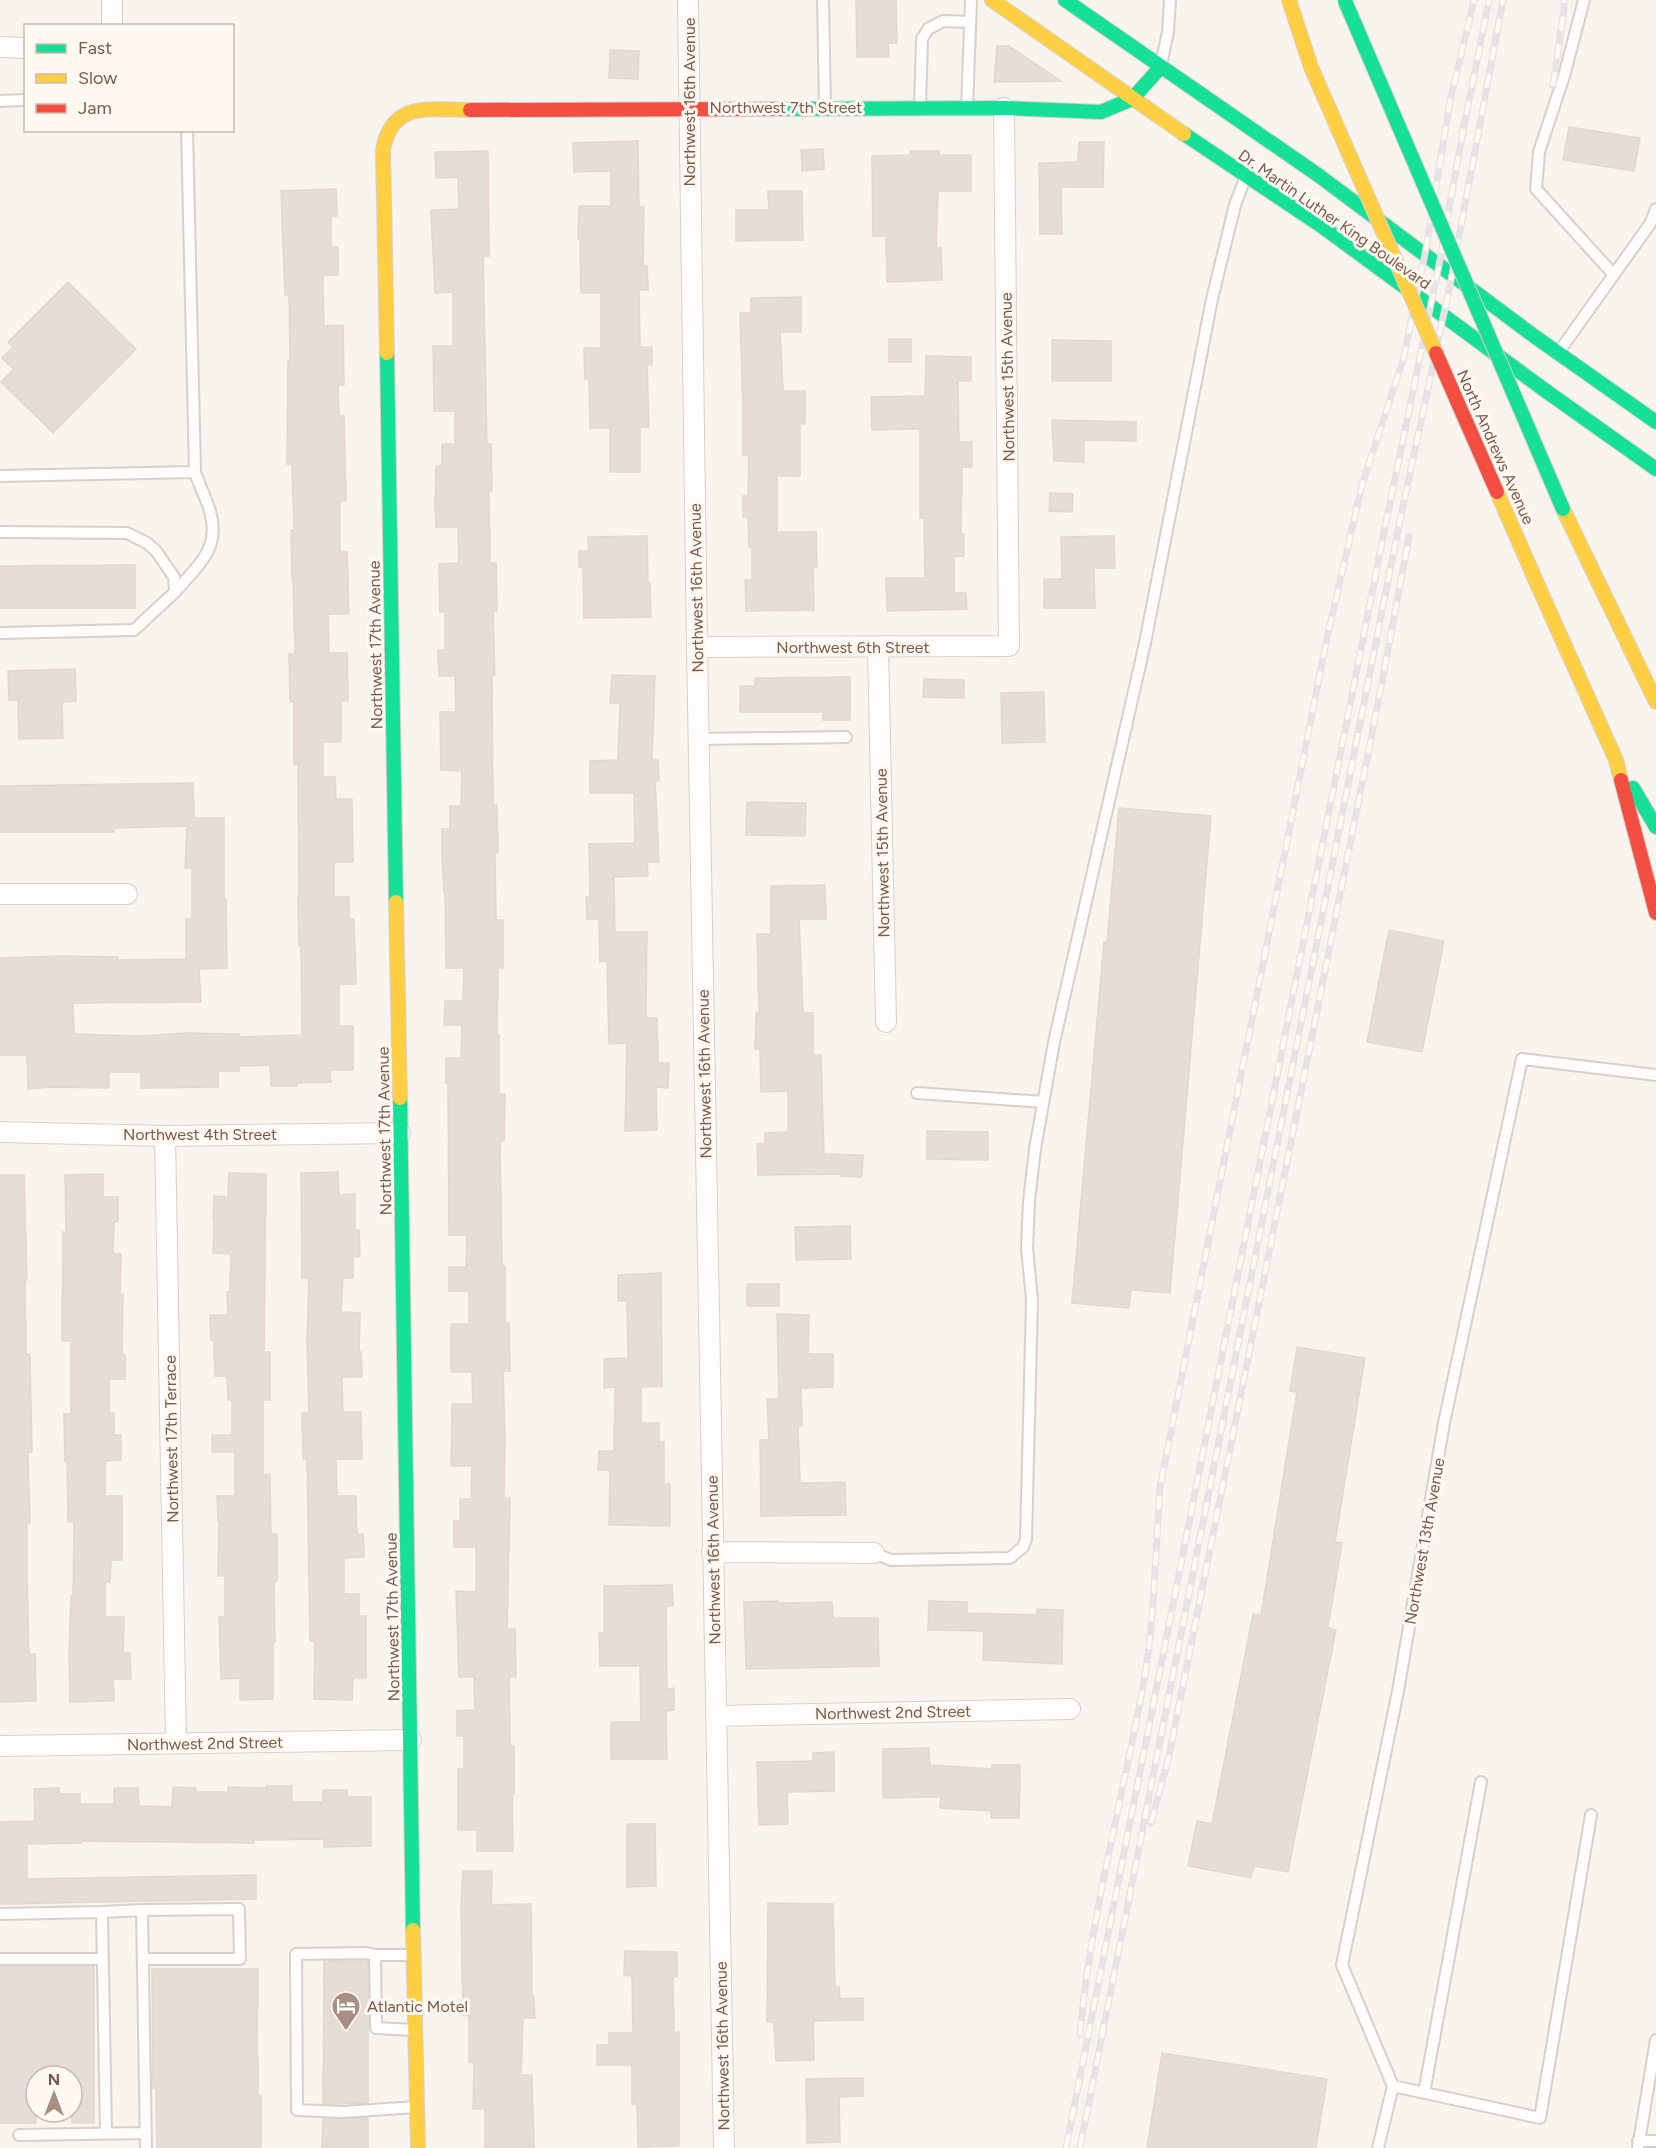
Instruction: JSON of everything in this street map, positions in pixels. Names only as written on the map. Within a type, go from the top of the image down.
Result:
[{"type":"main road","name":"Dr. Martin Luther King Boulevard","points":[[992,0],[1132,99],[1323,227],[1545,391],[1656,469]]},
{"type":"main road","name":"Dr. Martin Luther King Boulevard","points":[[1065,0],[1160,68],[1318,175],[1558,353],[1656,422]]},
{"type":"main road","name":"North Andrews Avenue","points":[[1289,0],[1311,67],[1616,760],[1656,913]]},
{"type":"main road","points":[[1345,0],[1563,509],[1656,702]]},
{"type":"main road","name":"Northwest 7th Street","points":[[398,118],[411,111],[434,110],[688,107],[1004,108],[1101,111],[1132,99],[1160,68]]},
{"type":"main road","name":"Northwest 17th Avenue","points":[[398,118],[385,134],[383,150],[417,2148]]},
{"type":"main road","points":[[1616,760],[1656,827]]},
{"type":"street","points":[[112,0],[112,24]]},
{"type":"street","name":"Northwest 16th Avenue","points":[[688,0],[698,740],[724,2148]]},
{"type":"street","points":[[0,47],[24,48]]},
{"type":"street","name":"Northwest 15th Avenue","points":[[1004,108],[1009,646]]},
{"type":"street","name":"Northwest 6th Street","points":[[697,647],[1009,646]]},
{"type":"street","name":"Northwest 15th Avenue","points":[[878,647],[886,1022]]},
{"type":"street","points":[[0,894],[128,894]]},
{"type":"street","name":"Northwest 4th Street","points":[[0,1132],[165,1136],[400,1133]]},
{"type":"street","name":"Northwest 17th Terrace","points":[[165,1136],[176,1743]]},
{"type":"street","points":[[712,1552],[874,1553]]},
{"type":"street","name":"Northwest 2nd Street","points":[[716,1716],[1070,1709]]},
{"type":"street","name":"Northwest 2nd Street","points":[[0,1746],[411,1740]]},
{"type":"lane","points":[[823,0],[825,107]]},
{"type":"lane","points":[[967,108],[971,0]]},
{"type":"lane","points":[[1160,68],[1168,32],[1170,0]]},
{"type":"lane","points":[[1584,0],[1564,76],[1539,152],[1536,189],[1614,275]]},
{"type":"lane","points":[[920,108],[922,39],[928,29],[943,21],[970,22]]},
{"type":"lane","points":[[0,101],[24,100]]},
{"type":"lane","points":[[0,633],[134,630],[175,592],[205,557],[213,541],[210,509],[195,472],[187,132]]},
{"type":"lane","points":[[874,1553],[891,1560],[1011,1558],[1023,1547],[1026,1539],[1032,1300],[1027,1248],[1029,1201],[1043,1102],[1054,1042],[1145,643],[1212,299],[1235,205],[1246,176]]},
{"type":"lane","points":[[1558,353],[1650,224],[1656,209]]},
{"type":"lane","points":[[0,476],[195,472]]},
{"type":"lane","points":[[0,532],[127,533],[147,543],[156,551],[174,577],[175,592]]},
{"type":"lane","points":[[698,740],[846,737]]},
{"type":"lane","name":"Northwest 13th Avenue","points":[[1393,2086],[1342,1965],[1398,1691],[1444,1423],[1522,1059],[1656,1075]]},
{"type":"lane","points":[[917,1093],[1043,1102]]},
{"type":"lane","points":[[1424,2093],[1481,1782]]},
{"type":"lane","points":[[1378,2148],[1393,2086],[1540,2118],[1591,1815]]},
{"type":"lane","points":[[0,1914],[239,1909],[240,1959],[143,1959]]},
{"type":"lane","points":[[142,1910],[146,2148]]},
{"type":"lane","points":[[102,1912],[106,2134]]},
{"type":"lane","points":[[413,1955],[296,1954],[297,2110],[343,2112],[416,2107]]},
{"type":"lane","points":[[375,1955],[376,2028],[414,2030]]},
{"type":"lane","points":[[0,1959],[103,1959]]},
{"type":"lane","points":[[1656,2040],[1638,2145],[1656,2141]]},
{"type":"lane","points":[[19,2135],[146,2133]]},
{"type":"building","points":[[856,0],[896,0],[897,43],[888,43],[889,57],[857,57]]},
{"type":"building","points":[[997,46],[1009,46],[1061,81],[994,82]]},
{"type":"building","points":[[610,50],[639,51],[638,79],[609,78]]},
{"type":"building","points":[[1569,127],[1640,138],[1634,171],[1563,160]]},
{"type":"building","points":[[638,141],[639,207],[644,207],[643,266],[647,266],[648,290],[639,290],[640,347],[652,347],[652,365],[647,365],[649,427],[640,427],[640,472],[610,472],[610,428],[590,428],[589,379],[585,379],[584,348],[601,348],[601,293],[581,293],[580,239],[578,239],[579,206],[611,206],[611,171],[574,172],[573,143]]},
{"type":"building","points":[[1079,142],[1104,142],[1103,187],[1061,187],[1062,234],[1040,234],[1039,163],[1078,162]]},
{"type":"building","points":[[823,149],[824,169],[802,171],[801,150]]},
{"type":"building","points":[[488,151],[489,256],[483,256],[487,444],[491,444],[490,563],[496,563],[497,611],[493,611],[495,675],[492,675],[493,805],[497,805],[498,853],[495,853],[496,920],[503,920],[503,968],[498,968],[497,1035],[499,1035],[499,1094],[505,1094],[504,1141],[500,1141],[502,1266],[505,1266],[505,1323],[509,1323],[510,1371],[503,1371],[504,1498],[510,1498],[507,1629],[515,1629],[516,1677],[509,1677],[510,1746],[514,1746],[513,1851],[477,1851],[477,1830],[458,1830],[458,1769],[464,1769],[464,1736],[457,1736],[457,1711],[475,1710],[474,1677],[459,1677],[456,1591],[476,1592],[476,1547],[454,1547],[454,1521],[460,1521],[460,1499],[471,1499],[472,1466],[451,1466],[452,1404],[473,1404],[472,1372],[451,1372],[451,1324],[469,1324],[469,1291],[449,1291],[449,1267],[466,1267],[467,1235],[449,1235],[446,1058],[461,1058],[462,1025],[444,1025],[445,1001],[463,1001],[464,968],[446,968],[442,829],[450,829],[450,806],[461,806],[462,771],[441,770],[440,712],[456,712],[455,676],[439,676],[438,650],[445,650],[445,612],[440,612],[439,564],[459,563],[458,527],[436,527],[435,503],[436,466],[442,466],[442,444],[455,444],[455,411],[434,411],[433,346],[453,346],[453,292],[435,293],[431,210],[459,209],[458,177],[436,178],[435,152]]},
{"type":"building","points":[[910,151],[939,151],[939,155],[971,155],[971,191],[938,191],[936,248],[941,248],[942,280],[887,282],[886,236],[873,236],[872,156],[910,155]]},
{"type":"building","points":[[336,189],[337,216],[331,216],[331,247],[338,247],[338,275],[323,275],[324,326],[343,325],[344,385],[338,385],[339,416],[344,416],[346,501],[340,501],[340,552],[347,552],[349,614],[328,614],[329,653],[347,653],[348,701],[341,701],[341,742],[323,742],[323,777],[335,777],[336,799],[352,799],[353,862],[334,862],[334,897],[349,897],[349,919],[354,919],[356,984],[339,984],[339,1026],[353,1026],[353,1070],[330,1070],[331,1082],[297,1083],[297,1086],[271,1086],[270,1065],[239,1066],[239,1071],[218,1071],[218,1087],[141,1088],[141,1072],[109,1072],[109,1088],[28,1089],[27,1055],[0,1055],[0,958],[62,956],[118,957],[118,960],[186,959],[186,919],[192,919],[192,868],[185,868],[187,826],[114,828],[114,832],[0,832],[0,786],[193,783],[194,818],[224,818],[227,968],[199,969],[201,1002],[73,1003],[74,1034],[140,1036],[187,1033],[239,1034],[239,1037],[302,1035],[298,898],[298,764],[294,765],[294,702],[290,702],[289,654],[295,654],[291,530],[294,530],[292,464],[287,464],[289,295],[285,295],[281,191]]},
{"type":"building","points":[[768,191],[802,191],[803,240],[736,241],[736,210],[769,210]]},
{"type":"building","points":[[68,282],[136,349],[53,433],[1,382],[14,369],[2,358],[13,347],[8,342]]},
{"type":"building","points":[[801,297],[801,332],[780,332],[783,391],[805,391],[805,424],[800,424],[800,476],[777,476],[777,532],[816,532],[817,567],[813,567],[814,610],[746,611],[745,580],[752,580],[752,547],[749,547],[748,517],[743,517],[743,496],[748,496],[749,455],[743,455],[740,313],[751,313],[751,298]]},
{"type":"building","points":[[889,339],[911,339],[911,362],[889,362]]},
{"type":"building","points":[[1052,340],[1111,341],[1111,381],[1052,381]]},
{"type":"building","points":[[926,356],[971,357],[971,381],[958,381],[959,442],[972,442],[972,467],[962,467],[961,534],[964,534],[964,556],[954,557],[954,593],[966,593],[967,609],[887,611],[886,578],[925,578],[924,518],[920,518],[920,429],[872,430],[871,397],[925,396]]},
{"type":"building","points":[[1052,420],[1136,422],[1136,441],[1084,440],[1084,462],[1054,461]]},
{"type":"building","points":[[1050,493],[1073,494],[1072,512],[1049,511]]},
{"type":"building","points":[[647,536],[651,617],[584,618],[583,567],[579,567],[579,551],[589,551],[588,537]]},
{"type":"building","points":[[1114,536],[1115,568],[1094,568],[1095,608],[1044,608],[1044,579],[1062,579],[1061,537]]},
{"type":"building","points":[[135,565],[135,608],[0,608],[0,566]]},
{"type":"building","points":[[75,669],[76,701],[62,702],[63,738],[19,739],[18,700],[9,700],[8,671]]},
{"type":"building","points":[[612,675],[655,676],[652,760],[658,760],[659,781],[655,781],[659,862],[647,862],[648,876],[614,877],[615,932],[647,932],[646,1018],[657,1018],[658,1063],[669,1063],[668,1088],[656,1087],[657,1130],[625,1131],[627,1043],[609,1044],[607,961],[600,962],[599,919],[587,919],[586,897],[590,897],[589,844],[635,843],[634,793],[590,793],[590,761],[618,760],[620,703],[610,703]]},
{"type":"building","points":[[850,677],[850,720],[823,720],[823,712],[740,712],[740,686],[755,686],[755,678]]},
{"type":"building","points":[[924,679],[964,680],[964,698],[923,697]]},
{"type":"building","points":[[1044,692],[1045,742],[1002,743],[1001,693]]},
{"type":"building","points":[[747,802],[806,803],[805,836],[746,835]]},
{"type":"building","points":[[1119,808],[1211,816],[1170,1293],[1131,1290],[1129,1308],[1072,1303],[1104,942],[1107,942]]},
{"type":"building","points":[[825,885],[826,919],[799,919],[803,1013],[813,1013],[813,1055],[821,1055],[824,1154],[863,1155],[862,1177],[841,1176],[841,1174],[758,1175],[757,1144],[765,1144],[765,1133],[788,1132],[788,1091],[761,1092],[760,1049],[755,1049],[756,1013],[759,1013],[757,934],[771,934],[771,886]]},
{"type":"building","points":[[1389,930],[1444,941],[1422,1052],[1367,1042]]},
{"type":"building","points":[[927,1131],[988,1132],[988,1160],[927,1159]]},
{"type":"building","points":[[338,1172],[339,1195],[355,1194],[355,1230],[359,1230],[360,1256],[353,1257],[353,1278],[343,1278],[341,1312],[360,1313],[359,1352],[361,1352],[362,1377],[342,1377],[343,1412],[361,1412],[362,1459],[336,1459],[337,1496],[356,1496],[357,1534],[363,1534],[364,1557],[344,1558],[344,1594],[359,1594],[359,1616],[366,1616],[366,1678],[353,1678],[352,1700],[314,1699],[315,1641],[310,1641],[307,1459],[303,1459],[302,1413],[309,1413],[307,1340],[309,1278],[302,1278],[301,1173]]},
{"type":"building","points":[[229,1173],[266,1174],[264,1352],[270,1352],[270,1400],[263,1400],[263,1475],[270,1474],[271,1534],[277,1534],[277,1581],[274,1581],[273,1699],[240,1700],[240,1678],[221,1679],[219,1617],[225,1617],[225,1576],[218,1576],[217,1496],[235,1496],[235,1452],[212,1452],[212,1435],[232,1435],[232,1400],[228,1400],[227,1376],[215,1376],[214,1340],[211,1340],[210,1315],[228,1315],[227,1292],[230,1292],[231,1254],[213,1253],[213,1220],[214,1196],[228,1197]]},
{"type":"building","points":[[103,1174],[103,1197],[118,1197],[118,1222],[114,1222],[113,1254],[121,1254],[122,1355],[125,1355],[125,1379],[109,1379],[109,1413],[114,1413],[114,1435],[121,1435],[121,1460],[105,1461],[105,1496],[122,1496],[122,1560],[111,1560],[110,1582],[105,1582],[105,1617],[124,1617],[123,1653],[130,1653],[131,1679],[113,1679],[114,1701],[70,1702],[69,1654],[71,1596],[73,1596],[74,1522],[68,1522],[67,1461],[65,1461],[64,1414],[71,1414],[71,1341],[62,1341],[63,1232],[66,1233],[65,1175]]},
{"type":"building","points":[[0,1175],[24,1175],[27,1280],[25,1280],[26,1354],[30,1354],[32,1452],[28,1452],[30,1523],[27,1523],[27,1582],[29,1654],[35,1654],[36,1701],[0,1702]]},
{"type":"building","points":[[850,1226],[851,1259],[796,1260],[795,1227]]},
{"type":"building","points":[[661,1273],[662,1386],[641,1387],[641,1423],[659,1423],[659,1442],[664,1442],[664,1484],[670,1484],[670,1526],[609,1525],[610,1470],[598,1470],[599,1451],[614,1451],[615,1387],[604,1388],[604,1359],[628,1358],[627,1301],[618,1301],[618,1275]]},
{"type":"building","points":[[747,1284],[779,1284],[779,1306],[747,1306]]},
{"type":"building","points":[[777,1314],[809,1315],[808,1354],[833,1354],[833,1387],[801,1388],[802,1426],[798,1426],[800,1483],[845,1482],[846,1515],[761,1516],[760,1440],[769,1440],[767,1399],[779,1399]]},
{"type":"building","points":[[1297,1347],[1365,1358],[1335,1542],[1342,1543],[1328,1628],[1336,1630],[1288,1872],[1254,1866],[1251,1878],[1188,1866],[1197,1821],[1212,1824],[1253,1614],[1261,1615],[1297,1392],[1290,1391]]},
{"type":"building","points":[[672,1585],[673,1606],[666,1606],[667,1689],[674,1688],[674,1710],[666,1711],[667,1759],[611,1759],[611,1722],[641,1722],[640,1666],[600,1666],[599,1633],[604,1633],[604,1586]]},
{"type":"building","points":[[778,1601],[778,1603],[832,1602],[833,1618],[878,1618],[879,1666],[746,1669],[744,1602]]},
{"type":"building","points":[[929,1601],[967,1602],[967,1613],[1037,1615],[1037,1609],[1063,1610],[1062,1664],[983,1660],[984,1631],[928,1630]]},
{"type":"building","points":[[929,1748],[930,1765],[992,1769],[992,1765],[1020,1765],[1019,1818],[991,1818],[991,1811],[940,1808],[941,1797],[883,1798],[883,1749]]},
{"type":"building","points":[[834,1752],[834,1791],[787,1792],[788,1824],[759,1825],[757,1762],[813,1761],[813,1753]]},
{"type":"building","points":[[266,1786],[292,1786],[292,1802],[323,1802],[323,1790],[347,1790],[347,1797],[371,1797],[371,1846],[324,1847],[324,1839],[254,1840],[254,1843],[81,1841],[81,1843],[27,1844],[27,1879],[256,1875],[256,1899],[0,1904],[0,1822],[35,1821],[34,1789],[59,1788],[60,1794],[80,1794],[80,1804],[114,1804],[114,1788],[138,1788],[139,1806],[172,1807],[173,1787],[196,1788],[196,1792],[228,1792],[228,1787],[266,1788]]},
{"type":"building","points":[[627,1824],[655,1824],[656,1886],[627,1887]]},
{"type":"building","points":[[463,1871],[492,1871],[491,1905],[531,1904],[532,1996],[534,1996],[535,2018],[523,2018],[521,2075],[532,2075],[534,2148],[485,2148],[485,2109],[473,2109],[474,2062],[469,2062],[469,2016],[463,2015],[461,1905]]},
{"type":"building","points":[[768,1903],[833,1904],[835,1987],[839,1987],[840,1999],[863,1998],[863,2020],[813,2021],[814,2060],[776,2061],[774,2022],[767,2022]]},
{"type":"building","points":[[625,1951],[677,1952],[677,1977],[673,1977],[674,2032],[679,2032],[679,2146],[638,2147],[637,2104],[632,2104],[632,2065],[597,2065],[597,2045],[609,2045],[609,2033],[633,2033],[632,1976],[624,1975]]},
{"type":"building","name":"Atlantic Motel","points":[[324,1961],[368,1961],[368,2103],[323,2104]]},
{"type":"building","points":[[0,1966],[94,1966],[94,2123],[84,2123],[84,2064],[24,2064],[24,2123],[0,2123]]},
{"type":"building","points":[[152,1969],[258,1969],[257,2057],[258,2096],[261,2096],[261,2148],[157,2148],[156,2088],[153,2088]]},
{"type":"building","points":[[1162,2053],[1327,2079],[1316,2148],[1147,2148]]},
{"type":"building","points":[[863,2078],[863,2096],[839,2097],[840,2142],[807,2143],[806,2079]]},
{"type":"building","points":[[368,2118],[368,2148],[322,2148],[323,2119]]},
{"type":"railway","points":[[1080,2035],[1091,1947],[1147,1661],[1160,1487],[1327,638],[1362,485],[1403,360],[1425,254],[1450,101],[1474,0]]},
{"type":"railway","points":[[1066,2148],[1384,532],[1439,265],[1489,0]]},
{"type":"railway","points":[[1080,2148],[1397,535],[1452,275],[1503,0]]},
{"type":"railway","points":[[1553,86],[1564,0]]},
{"type":"railway","points":[[1151,1823],[1169,1756],[1409,537]]},
{"type":"traffic: fast","points":[[1065,0],[1318,175],[1534,336],[1656,422]]},
{"type":"traffic: fast","points":[[1345,1],[1563,509]]},
{"type":"traffic: fast","points":[[778,109],[1004,108],[1101,112],[1132,99],[1160,68]]},
{"type":"traffic: fast","points":[[1184,134],[1323,227],[1656,469]]},
{"type":"traffic: fast","points":[[387,353],[396,902]]},
{"type":"traffic: fast","points":[[1633,788],[1656,827]]},
{"type":"traffic: fast","points":[[400,1098],[413,1930]]},
{"type":"traffic: slow","points":[[992,0],[1184,134]]},
{"type":"traffic: slow","points":[[1289,0],[1311,67]]},
{"type":"traffic: slow","points":[[1311,67],[1436,353]]},
{"type":"traffic: slow","points":[[387,353],[383,150],[388,134],[404,115],[415,111],[470,110]]},
{"type":"traffic: slow","points":[[1497,492],[1539,588]]},
{"type":"traffic: slow","points":[[1563,509],[1656,702]]},
{"type":"traffic: slow","points":[[1539,588],[1616,760],[1621,780]]},
{"type":"traffic: slow","points":[[396,902],[400,1098]]},
{"type":"traffic: slow","points":[[413,1930],[418,2148]]},
{"type":"traffic: jam","points":[[470,110],[778,109]]},
{"type":"traffic: jam","points":[[1436,353],[1497,492]]},
{"type":"traffic: jam","points":[[1621,780],[1656,913]]},
{"type":"place","name":"Atlantic Motel","points":[[346,2032]]}]
